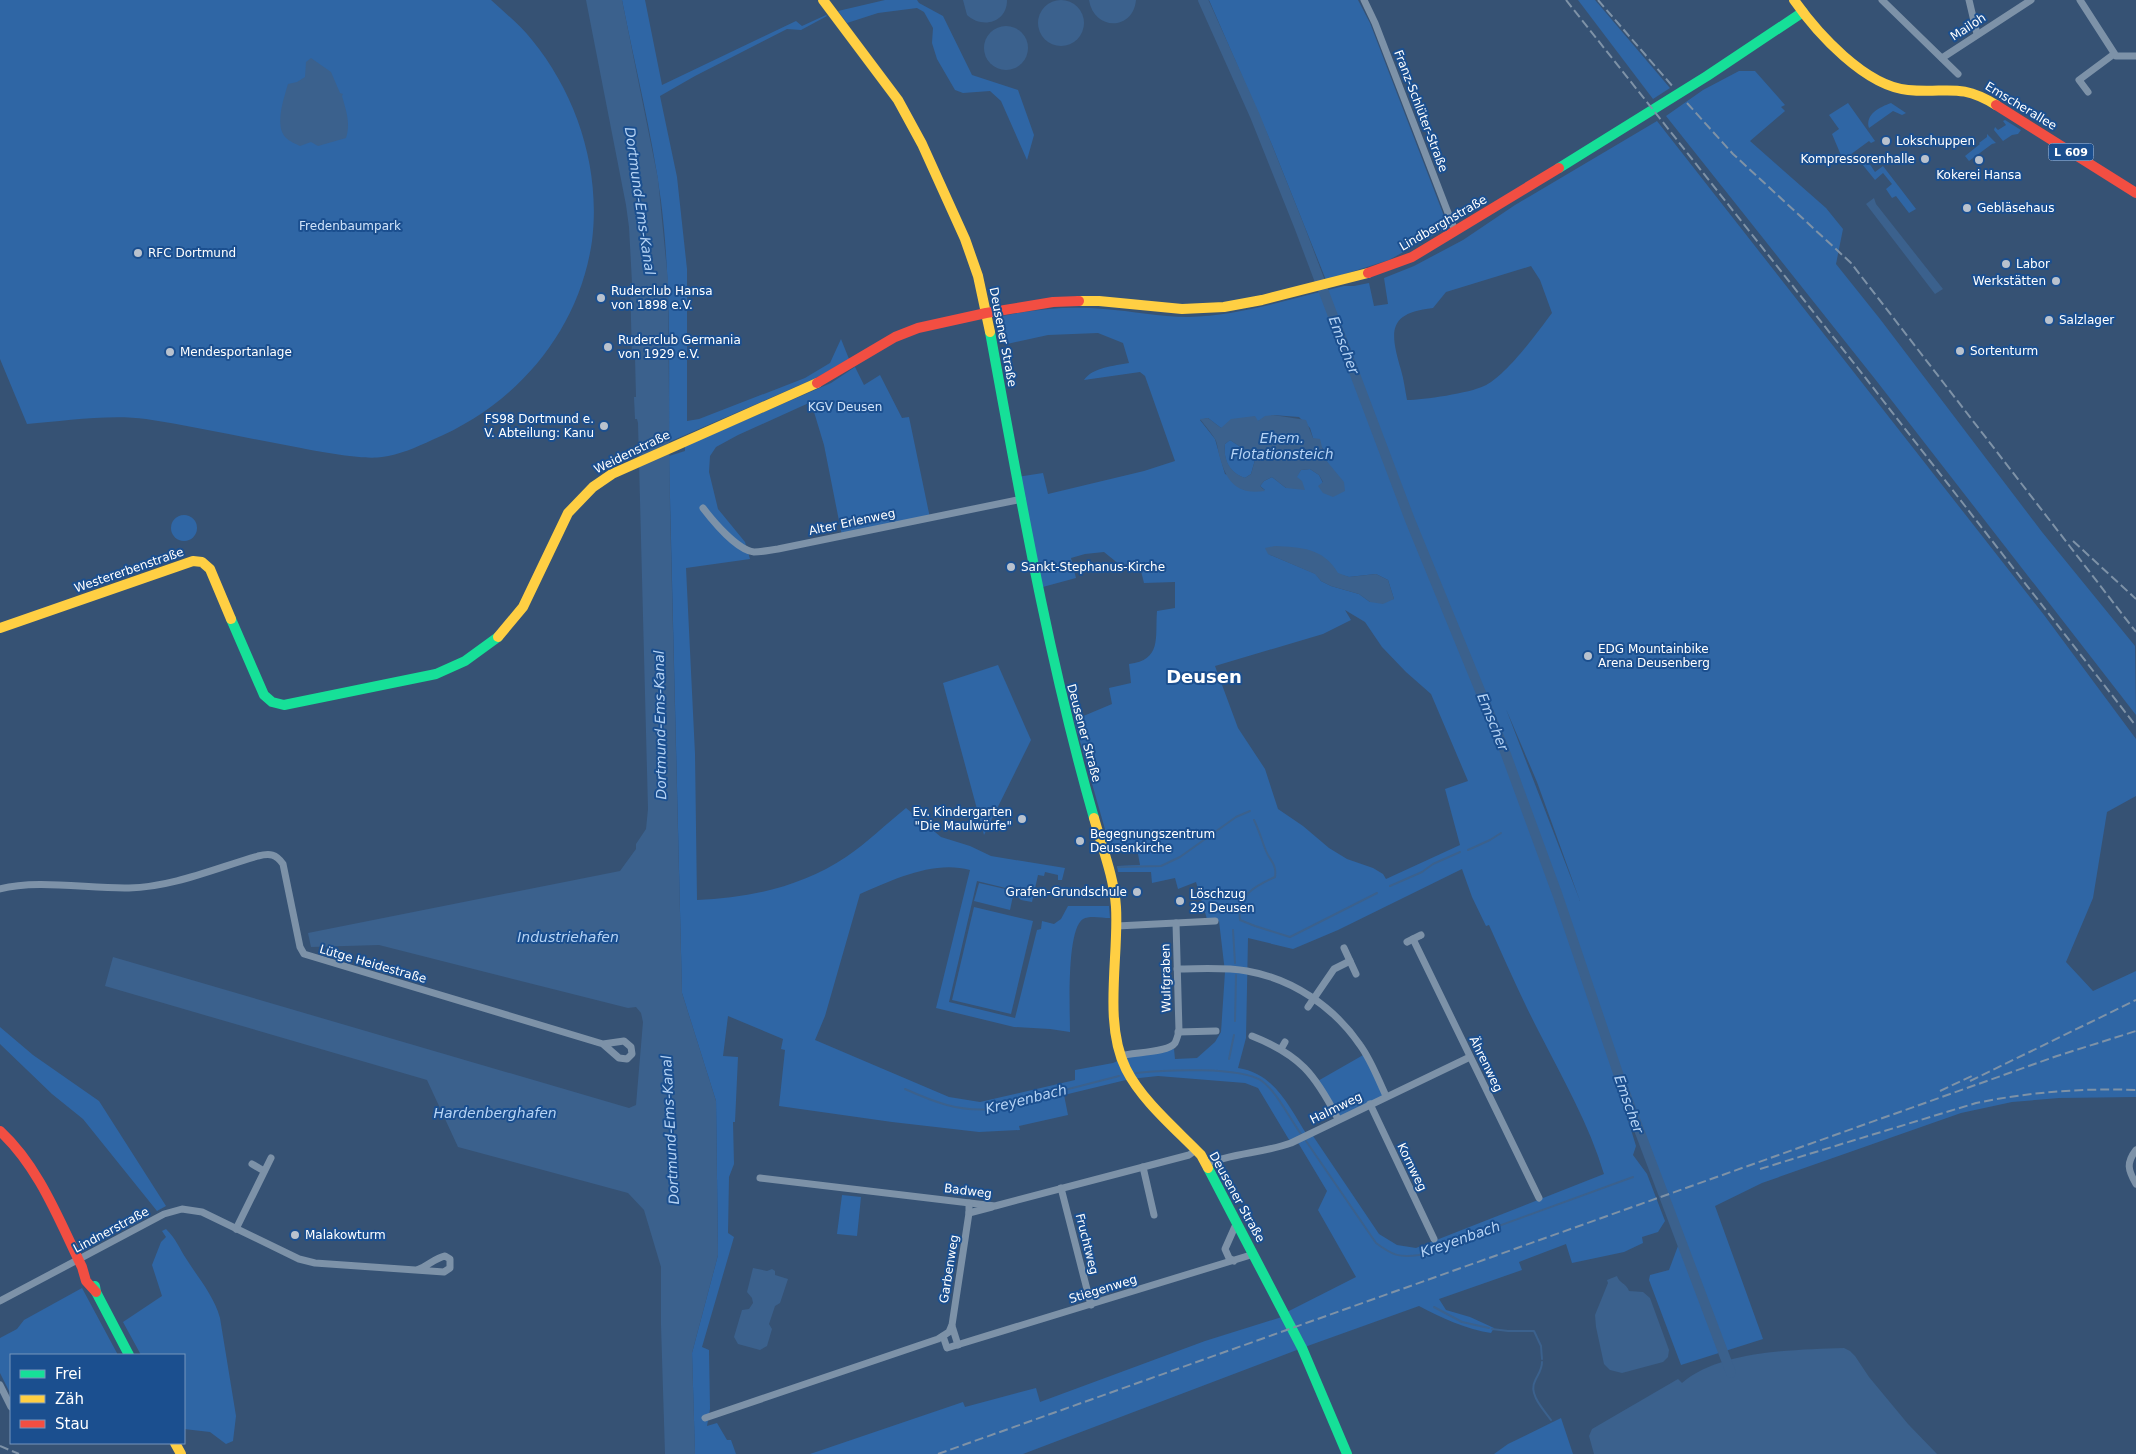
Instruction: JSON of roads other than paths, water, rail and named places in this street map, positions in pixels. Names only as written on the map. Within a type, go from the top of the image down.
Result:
[{"type":"street","name":"Deusener Straße","points":[[822,0],[898,100],[922,144],[965,239],[978,276],[1065,713],[1114,888],[1117,926],[1115,1029],[1120,1056],[1130,1079],[1137,1088],[1196,1150],[1206,1164],[1302,1348],[1347,1454]]},
{"type":"street","name":"Franz-Schlüter-Straße","points":[[1364,0],[1375,23],[1455,231]]},
{"type":"street","name":"Emscherallee","points":[[1794,0],[1830,45],[1852,63],[1891,86],[1905,90],[1956,89],[1980,95],[2136,193]]},
{"type":"street","points":[[1882,0],[1958,74]]},
{"type":"street","points":[[1969,0],[1977,34]]},
{"type":"street","name":"Mailoh","points":[[1942,58],[2032,0]]},
{"type":"street","points":[[2080,0],[2114,54],[2116,56],[2136,56]]},
{"type":"street","name":"Lindberghstraße","points":[[986,313],[1038,303],[1072,301],[1099,301],[1165,308],[1209,308],[1239,305],[1342,281],[1395,264],[1412,257],[1635,123],[1803,12]]},
{"type":"street","points":[[2088,92],[2079,80],[2114,54]]},
{"type":"street","name":"Weidenstraße","points":[[272,702],[284,705],[425,677],[452,668],[476,655],[500,637],[526,604],[559,526],[574,504],[590,488],[624,468],[828,378],[900,334],[929,325],[986,313]]},
{"type":"street","name":"Alter Erlenweg","points":[[702,508],[731,538],[746,549],[755,552],[778,549],[1022,499]]},
{"type":"street","name":"Westererbenstraße","points":[[0,628],[184,563],[202,562],[213,574],[264,694],[272,702]]},
{"type":"street","name":"Lütge Heidestraße","points":[[0,889],[19,886],[149,887],[258,856],[273,854],[283,864],[300,948],[304,954],[324,962],[603,1044]]},
{"type":"street","points":[[1117,926],[1215,921]]},
{"type":"street","name":"Wulfgraben","points":[[1176,923],[1178,1032]]},
{"type":"street","name":"Ährenweg","points":[[1421,935],[1410,940],[1470,1056],[1538,1198]]},
{"type":"street","points":[[1344,948],[1356,974]]},
{"type":"street","points":[[1308,1007],[1334,970],[1350,961]]},
{"type":"street","points":[[1178,969],[1219,968],[1247,971],[1282,982],[1315,998],[1335,1015],[1361,1046],[1386,1096]]},
{"type":"street","points":[[1120,1056],[1170,1046],[1174,1044],[1178,1032],[1216,1031]]},
{"type":"street","points":[[1252,1036],[1280,1049],[1302,1063],[1324,1092],[1338,1120]]},
{"type":"street","points":[[1280,1049],[1285,1042]]},
{"type":"street","name":"Halmweg","points":[[1206,1164],[1217,1159],[1261,1152],[1286,1145],[1470,1056]]},
{"type":"street","name":"Kornweg","points":[[1370,1104],[1434,1239]]},
{"type":"street","points":[[0,1131],[7,1136],[28,1163],[80,1263],[88,1271],[95,1284],[96,1292],[128,1354]]},
{"type":"street","name":"Badweg","points":[[760,1178],[994,1206],[1189,1155],[1196,1150]]},
{"type":"street","points":[[2136,1150],[2128,1166],[2136,1184]]},
{"type":"street","points":[[236,1229],[271,1158]]},
{"type":"street","points":[[252,1164],[264,1170]]},
{"type":"street","points":[[1144,1167],[1154,1215]]},
{"type":"street","name":"Fruchtweg","points":[[1061,1188],[1091,1305]]},
{"type":"street","name":"Garbenweg","points":[[952,1325],[969,1214],[969,1203]]},
{"type":"street","points":[[969,1214],[994,1206]]},
{"type":"street","name":"Lindnerstraße","points":[[0,1301],[80,1263],[175,1210],[202,1212],[299,1259],[315,1263],[417,1270]]},
{"type":"street","points":[[1234,1261],[1226,1253],[1226,1249],[1237,1222]]},
{"type":"street","name":"Stiegenweg","points":[[958,1345],[1254,1254]]},
{"type":"street","points":[[705,1418],[943,1336],[949,1332],[952,1325]]},
{"type":"street","points":[[943,1336],[947,1348],[958,1345],[952,1325]]},
{"type":"street","points":[[0,1385],[10,1405]]},
{"type":"water","points":[[586,0],[622,0],[658,179],[668,281],[670,511],[682,993],[716,1101],[718,1255],[692,1353],[695,1454],[665,1454],[661,1267],[644,1210],[628,1193],[458,1147],[427,1080],[105,986],[113,957],[629,1108],[636,1105],[643,1022],[641,1013],[636,1007],[628,1008],[379,945],[311,947],[308,933],[620,871],[636,849],[636,844],[646,829],[648,809],[638,423],[637,419],[635,419],[634,397],[636,397],[635,357],[632,356],[630,283],[632,283],[629,227]]},
{"type":"water","points":[[963,0],[1007,0],[1006,8],[998,19],[980,22],[967,15]]},
{"type":"water","points":[[1066,0],[1078,6],[1083,14],[1083,32],[1078,40],[1070,45],[1056,46],[1044,40],[1039,32],[1038,18],[1044,6],[1052,1]]},
{"type":"water","points":[[1089,0],[1136,0],[1133,10],[1128,17],[1121,22],[1113,23],[1105,22],[1098,17],[1092,10]]},
{"type":"water","points":[[1010,26],[1022,32],[1027,39],[1027,57],[1022,64],[1015,69],[1002,70],[994,67],[987,60],[984,44],[987,36],[994,29]]},
{"type":"water","points":[[311,58],[331,72],[340,93],[343,94],[348,122],[347,133],[346,138],[318,146],[311,142],[300,146],[287,139],[282,133],[280,119],[288,84],[297,82],[305,77],[306,62]]},
{"type":"water","points":[[1874,198],[1876,204],[1943,289],[1935,294],[1866,204]]},
{"type":"water","name":"Ehem. Flotationsteich","points":[[1273,415],[1306,420],[1313,438],[1320,439],[1325,459],[1344,482],[1345,491],[1333,497],[1323,493],[1318,486],[1323,482],[1319,475],[1310,469],[1301,470],[1297,477],[1302,481],[1305,490],[1286,488],[1272,477],[1264,481],[1260,486],[1265,491],[1248,491],[1235,485],[1226,474],[1215,439],[1200,419],[1208,418],[1221,428],[1231,419],[1255,416],[1258,421],[1265,416]],"holes":[[[1230,440],[1247,451],[1255,460],[1251,474],[1245,478],[1235,473],[1226,460],[1225,444]]]},
{"type":"water","points":[[1275,546],[1311,550],[1326,558],[1338,573],[1349,577],[1376,574],[1388,580],[1394,599],[1383,604],[1370,602],[1359,594],[1331,586],[1321,581],[1315,574],[1268,554],[1265,548]]},
{"type":"water","points":[[753,1268],[767,1271],[772,1269],[775,1271],[775,1275],[788,1279],[780,1303],[775,1306],[769,1324],[772,1329],[767,1346],[760,1350],[738,1344],[734,1337],[742,1310],[749,1309],[753,1303],[752,1298],[747,1292]]},
{"type":"water","points":[[1617,1276],[1629,1291],[1643,1292],[1650,1298],[1669,1350],[1668,1357],[1663,1362],[1622,1373],[1610,1370],[1604,1364],[1595,1315],[1608,1283],[1607,1280]]},
{"type":"water","points":[[1844,1348],[1855,1356],[1869,1377],[1908,1424],[1937,1454],[1594,1454],[1589,1436],[1592,1429],[1678,1379],[1682,1383],[1698,1372],[1737,1358],[1781,1351]]},
{"type":"waterway","name":"Emscher","points":[[1203,0],[1255,116],[1299,226],[1410,520],[1504,749],[1558,896],[1621,1082],[1731,1373]]},
{"type":"waterway","points":[[1118,867],[1161,866],[1180,857],[1236,817],[1250,811]]},
{"type":"waterway","points":[[1254,820],[1274,866],[1275,877],[1254,888],[1244,898],[1241,904],[1240,920],[1290,937],[1377,893]]},
{"type":"waterway","points":[[1468,850],[1501,833]]},
{"type":"waterway","points":[[1390,886],[1460,852]]},
{"type":"waterway","points":[[1233,930],[1235,963]]},
{"type":"waterway","points":[[1235,1021],[1236,975]]},
{"type":"waterway","points":[[1229,1059],[1234,1035]]},
{"type":"waterway","name":"Kreyenbach","points":[[1136,1073],[1201,1070],[1251,1076],[1268,1086],[1301,1134]]},
{"type":"waterway","name":"Kreyenbach","points":[[905,1089],[947,1105],[979,1110],[991,1109],[1119,1076]]},
{"type":"waterway","name":"Kreyenbach","points":[[1306,1141],[1376,1243],[1391,1253],[1401,1256],[1419,1255],[1633,1177]]},
{"type":"waterway","points":[[1434,1307],[1462,1322],[1489,1328]]},
{"type":"waterway","points":[[1492,1329],[1534,1331],[1541,1346],[1542,1359]]},
{"type":"waterway","points":[[1542,1362],[1541,1370],[1533,1386],[1538,1402],[1551,1420]]},
{"type":"railway","points":[[1566,0],[1857,367],[2136,726]]},
{"type":"railway","points":[[1598,0],[1674,88]]},
{"type":"railway","points":[[1687,103],[1733,154],[1851,263],[2136,632]]},
{"type":"railway","points":[[2073,541],[2136,599]]},
{"type":"railway","points":[[1970,1081],[2136,1000]]},
{"type":"railway","points":[[938,1454],[2057,1056],[2136,1031]]},
{"type":"railway","points":[[1940,1091],[1974,1075]]},
{"type":"railway","points":[[1760,1169],[1976,1103],[2056,1092],[2136,1090]]},
{"type":"railway","points":[[0,1446],[19,1454]]},
{"type":"place","name":"Lokschuppen","points":[[1886,141]]},
{"type":"place","name":"Kompressorenhalle","points":[[1925,159]]},
{"type":"place","name":"Kokerei Hansa","points":[[1979,160]]},
{"type":"place","name":"Gebläsehaus","points":[[1967,208]]},
{"type":"place","name":"RFC Dortmund","points":[[138,253]]},
{"type":"place","name":"Labor","points":[[2006,264]]},
{"type":"place","name":"Werkstätten","points":[[2056,281]]},
{"type":"place","name":"Ruderclub Hansa von 1898 e.V.","points":[[601,298]]},
{"type":"place","name":"Salzlager","points":[[2049,320]]},
{"type":"place","name":"Ruderclub Germania von 1929 e.V.","points":[[608,347]]},
{"type":"place","name":"Sortenturm","points":[[1960,351]]},
{"type":"place","name":"Mendesportanlage","points":[[170,352]]},
{"type":"place","name":"FS98 Dortmund e. V. Abteilung: Kanu","points":[[604,426]]},
{"type":"place","name":"Sankt-Stephanus-Kirche","points":[[1011,567]]},
{"type":"place","name":"EDG Mountainbike Arena Deusenberg","points":[[1588,656]]},
{"type":"place","name":"Ev. Kindergarten \"Die Maulwürfe\"","points":[[1022,819]]},
{"type":"place","name":"Begegnungszentrum Deusenkirche","points":[[1080,841]]},
{"type":"place","name":"Grafen-Grundschule","points":[[1137,892]]},
{"type":"place","name":"Löschzug 29 Deusen","points":[[1180,901]]},
{"type":"place","name":"Malakowturm","points":[[295,1235]]},
{"type":"district","name":"Deusen","points":[[1204,677]]},
{"type":"water label","name":"Dortmund-Ems-Kanal","points":[[640,201]]},
{"type":"water label","name":"Dortmund-Ems-Kanal","points":[[660,725]]},
{"type":"water label","name":"Industriehafen","points":[[568,937]]},
{"type":"water label","name":"Hardenberghafen","points":[[495,1113]]},
{"type":"water label","name":"Dortmund-Ems-Kanal","points":[[670,1130]]},
{"type":"park label","name":"Fredenbaumpark","points":[[350,226]]},
{"type":"park label","name":"KGV Deusen","points":[[845,407]]}]
